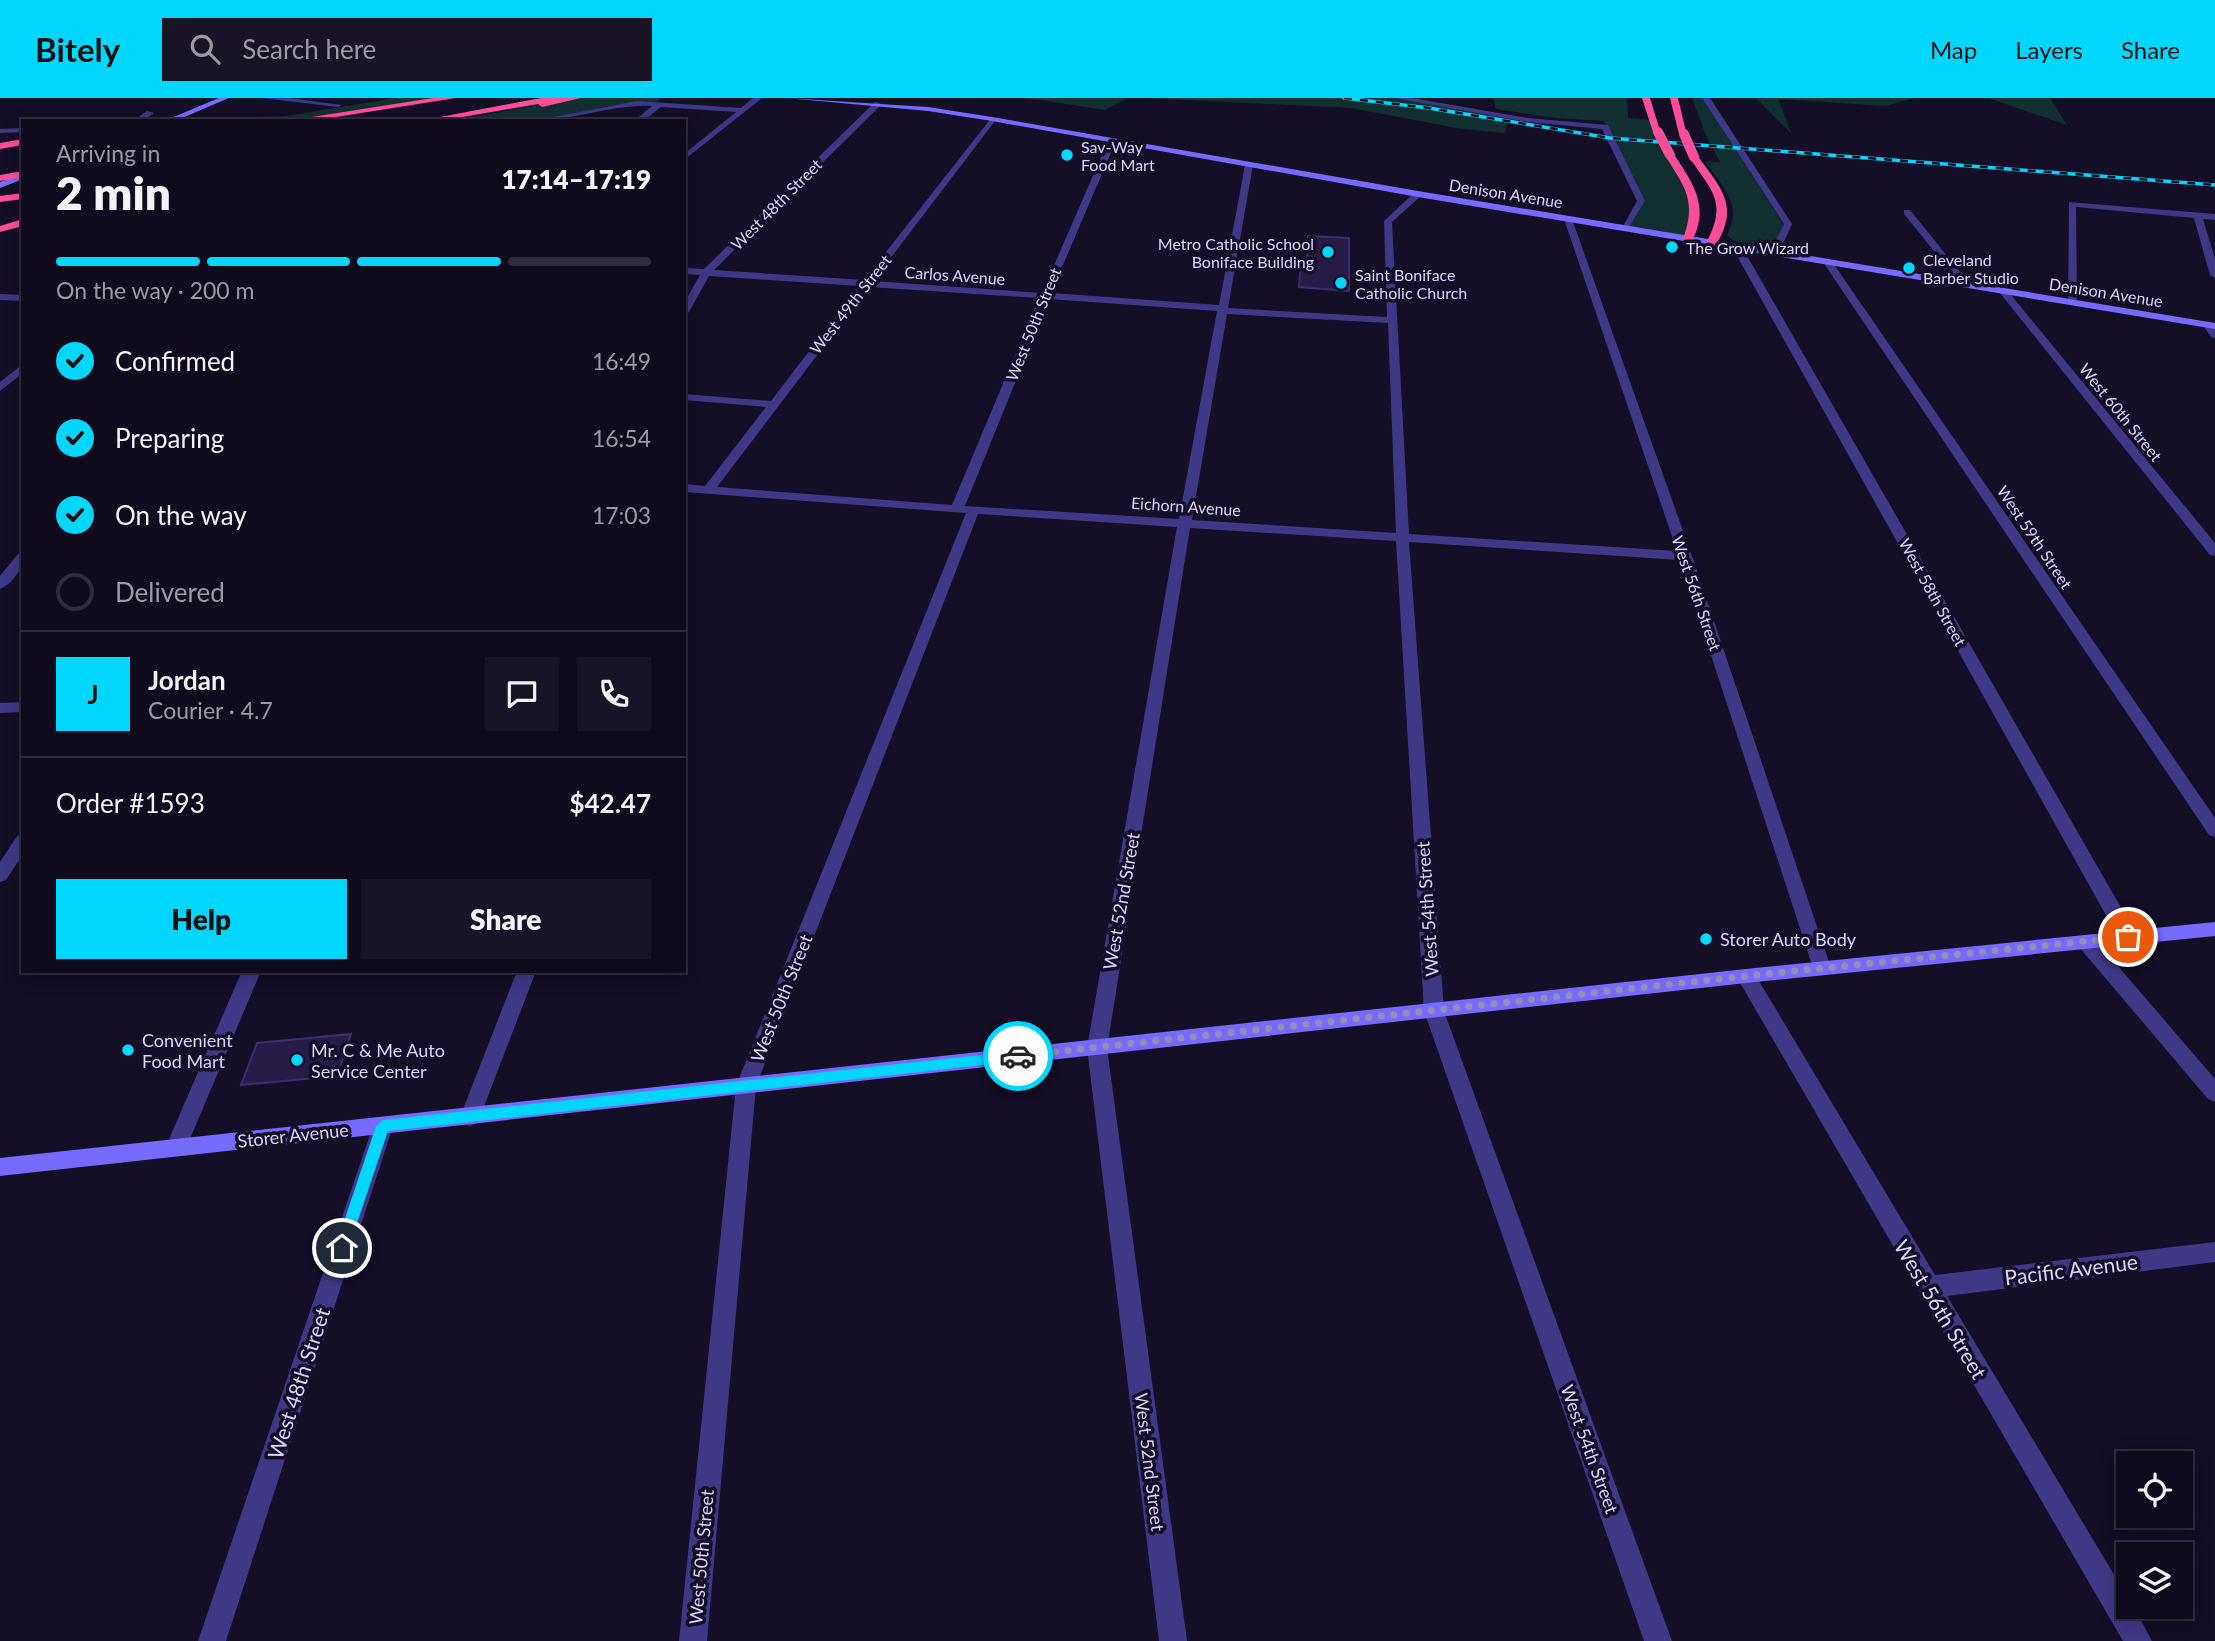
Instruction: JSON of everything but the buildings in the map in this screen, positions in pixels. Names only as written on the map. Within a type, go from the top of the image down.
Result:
[{"type":"highway","points":[[304,119],[452,98]]},
{"type":"highway","points":[[419,118],[513,98]]},
{"type":"highway","points":[[419,118],[556,98]]},
{"type":"highway","points":[[462,119],[578,98]]},
{"type":"highway","points":[[1646,98],[1658,132],[1696,199],[1696,220],[1688,239]]},
{"type":"highway","points":[[1674,98],[1684,134],[1719,195],[1725,211],[1725,219],[1712,243]]},
{"type":"highway","points":[[357,119],[466,100]]},
{"type":"highway","points":[[0,146],[21,142]]},
{"type":"highway","points":[[0,178],[21,177]]},
{"type":"highway","points":[[0,185],[21,178]]},
{"type":"highway","points":[[0,192],[21,189]]},
{"type":"highway","points":[[0,199],[21,196]]},
{"type":"highway","points":[[0,229],[21,223]]},
{"type":"main road","points":[[173,119],[225,98]]},
{"type":"main road","name":"Denison Avenue","points":[[790,98],[878,104],[992,119],[1418,194],[2211,325]]},
{"type":"main road","name":"Storer Avenue","points":[[0,1167],[1746,976],[2215,929]]},
{"type":"street","points":[[267,98],[338,105]]},
{"type":"street","points":[[686,156],[758,98]]},
{"type":"street","points":[[1399,98],[1528,120],[1605,127],[1641,201],[1624,228]]},
{"type":"street","points":[[1706,98],[1787,224],[1775,253]]},
{"type":"street","points":[[546,119],[615,105],[660,104],[743,110]]},
{"type":"street","points":[[641,119],[660,104]]},
{"type":"street","name":"West 48th Street","points":[[686,308],[706,273],[878,104]]},
{"type":"street","points":[[140,119],[150,113]]},
{"type":"street","name":"West 49th Street","points":[[709,489],[992,119]]},
{"type":"street","points":[[0,131],[21,130]]},
{"type":"street","name":"West 50th Street","points":[[693,1641],[746,1086],[1044,298],[1112,141]]},
{"type":"street","name":"West 52nd Street","points":[[1173,1641],[1097,1048],[1222,310],[1250,165]]},
{"type":"street","name":"West 54th Street","points":[[1418,194],[1388,221],[1403,538],[1434,1011],[1658,1641]]},
{"type":"street","points":[[2072,303],[2072,204],[2215,217]]},
{"type":"street","points":[[1907,212],[1966,285]]},
{"type":"street","points":[[2198,216],[2215,275]]},
{"type":"street","name":"West 56th Street","points":[[1568,219],[1685,556],[1822,968]]},
{"type":"street","name":"West 58th Street","points":[[1737,247],[2128,937]]},
{"type":"street","name":"West 59th Street","points":[[1828,262],[2215,831]]},
{"type":"street","name":"Carlos Avenue","points":[[686,271],[1392,320]]},
{"type":"street","name":"West 60th Street","points":[[2003,291],[2215,552]]},
{"type":"street","points":[[0,296],[21,298]]},
{"type":"street","points":[[2211,325],[2215,335]]},
{"type":"street","points":[[2,386],[21,369]]},
{"type":"street","points":[[2,386],[21,384]]},
{"type":"street","points":[[686,397],[772,404]]},
{"type":"street","name":"Eichorn Avenue","points":[[686,488],[1685,556]]},
{"type":"street","points":[[0,584],[21,559]]},
{"type":"street","points":[[0,584],[21,582]]},
{"type":"street","points":[[0,708],[21,706]]},
{"type":"street","points":[[0,876],[21,843]]},
{"type":"street","points":[[2086,942],[2215,1093]]},
{"type":"street","points":[[177,1146],[251,973]]},
{"type":"street","points":[[470,1117],[526,973]]},
{"type":"street","name":"West 56th Street","points":[[1746,976],[2138,1641]]},
{"type":"street","name":"West 48th Street","points":[[212,1641],[383,1126]]},
{"type":"street","name":"Pacific Avenue","points":[[1928,1287],[2215,1252]]},
{"type":"green space","points":[[395,98],[452,98],[304,119],[234,119],[286,116]]},
{"type":"green space","points":[[577,98],[662,98],[654,104],[615,105],[546,119],[462,119]]},
{"type":"green space","points":[[1028,98],[1128,98],[1105,110]]},
{"type":"green space","points":[[1147,98],[1399,98],[1509,117],[1505,133],[1462,129],[1351,108]]},
{"type":"green space","points":[[1493,98],[1627,98],[1628,118],[1653,120],[1692,191],[1688,239],[1624,228],[1633,207],[1641,200],[1604,121],[1556,118],[1496,109]]},
{"type":"green space","points":[[1692,98],[1702,98],[1784,225],[1774,248],[1734,241],[1727,235],[1733,214],[1732,205],[1729,196],[1705,161],[1720,162],[1706,136]]},
{"type":"green space","points":[[1756,98],[1914,98],[1886,106],[1778,99],[1791,133]]},
{"type":"green space","points":[[1988,98],[2050,98],[2067,125]]},
{"type":"railway","points":[[1344,98],[1429,108],[1610,138],[2215,185]]},
{"type":"way so far","points":[[1018,1056],[2128,937]]},
{"type":"place","name":"Sav-Way Food Mart","points":[[1067,155]]},
{"type":"place","name":"The Grow Wizard","points":[[1672,247]]},
{"type":"place","name":"Metro Catholic School Boniface Building","points":[[1328,252]]},
{"type":"place","name":"Cleveland Barber Studio","points":[[1909,268]]},
{"type":"place","name":"Saint Boniface Catholic Church","points":[[1341,283]]},
{"type":"place","name":"Storer Auto Body","points":[[1706,939]]},
{"type":"place","name":"Convenient Food Mart","points":[[128,1050]]},
{"type":"place","name":"Mr. C & Me Auto Service Center","points":[[297,1060]]},
{"type":"route","points":[[342,1248],[383,1126],[1018,1056]]}]
